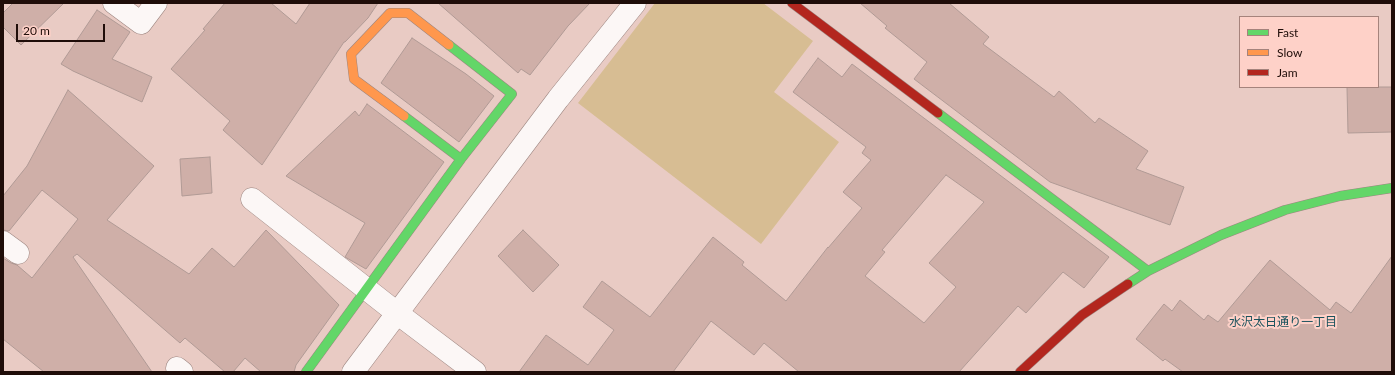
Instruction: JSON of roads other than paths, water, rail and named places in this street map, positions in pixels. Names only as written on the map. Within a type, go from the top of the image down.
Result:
[{"type":"street","points":[[114,3],[141,23],[156,3]]},
{"type":"street","points":[[353,372],[558,99],[635,3]]},
{"type":"street","points":[[792,3],[1148,271]]},
{"type":"street","points":[[306,372],[461,159],[512,94],[408,13],[390,13],[351,54],[354,79],[461,159]]},
{"type":"street","points":[[1020,372],[1082,315],[1148,271],[1221,235],[1285,210],[1340,196],[1392,188]]},
{"type":"street","points":[[252,199],[475,372]]},
{"type":"district","name":"水沢太日通り一丁目","points":[[1283,322]]}]
